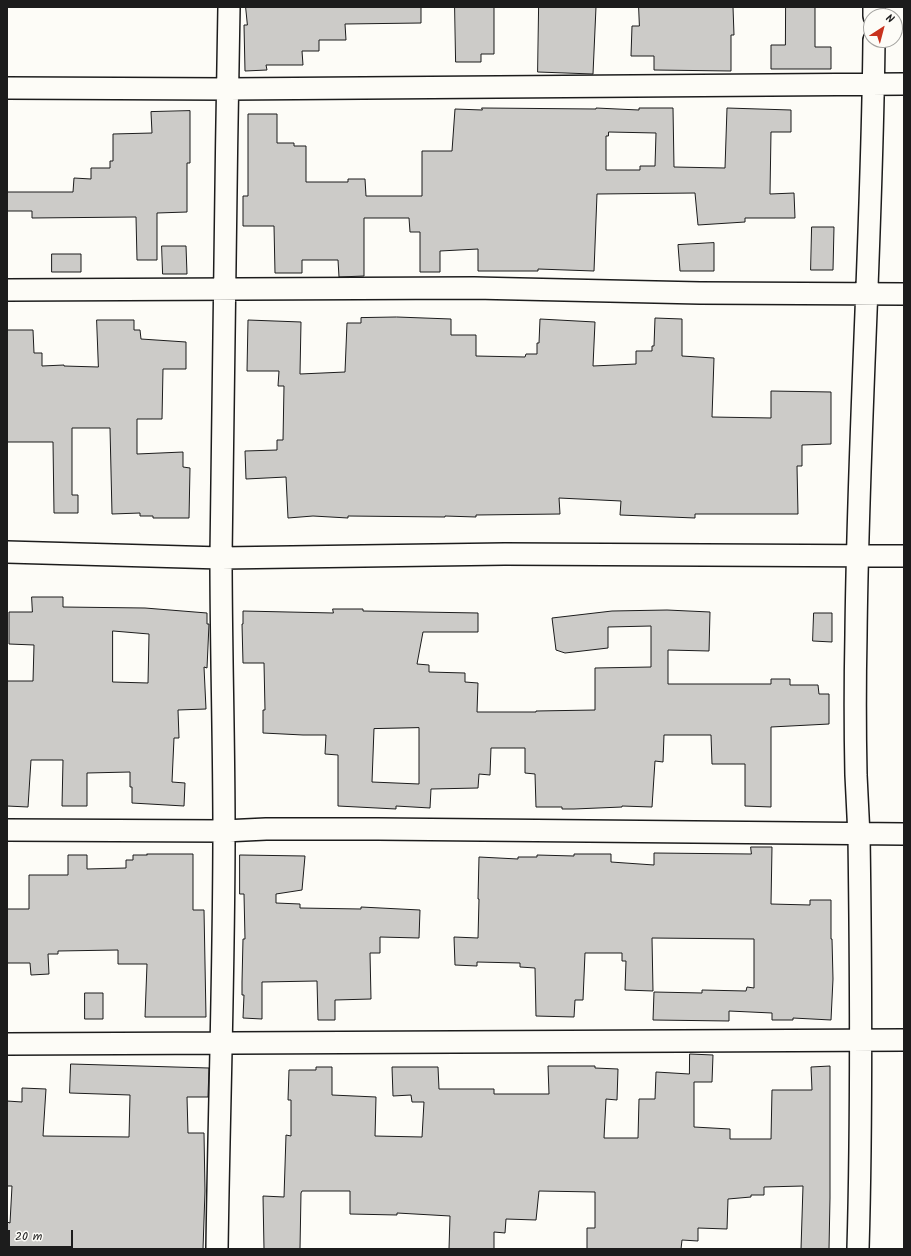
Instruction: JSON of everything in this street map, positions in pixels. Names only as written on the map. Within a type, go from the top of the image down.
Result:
[{"type":"street","points":[[217,1249],[222,1042],[224,831],[221,558],[229,7]]},
{"type":"street","points":[[858,1249],[861,1155],[861,1040],[859,834],[855,708],[857,555],[868,294],[874,48]]},
{"type":"street","points":[[7,88],[228,89],[904,84]]},
{"type":"street","points":[[7,290],[474,288],[700,293],[904,294]]},
{"type":"street","points":[[7,552],[221,558],[505,554],[904,556]]},
{"type":"street","points":[[7,830],[224,831],[266,829],[378,829],[904,834]]},
{"type":"street","points":[[7,1044],[904,1040]]},
{"type":"building","points":[[246,7],[421,7],[421,23],[345,24],[346,40],[319,40],[319,51],[302,51],[303,65],[266,65],[267,70],[245,71],[244,25],[247,25]]},
{"type":"building","points":[[455,7],[494,7],[494,54],[481,54],[481,62],[456,62]]},
{"type":"building","points":[[539,7],[596,7],[593,74],[538,72]]},
{"type":"building","points":[[639,7],[733,7],[734,35],[731,35],[731,71],[654,70],[654,56],[631,56],[632,26],[639,26]]},
{"type":"building","points":[[786,7],[815,7],[815,47],[831,47],[831,69],[771,69],[771,45],[785,45]]},
{"type":"building","points":[[482,108],[596,108],[639,110],[639,108],[673,108],[674,167],[725,168],[727,108],[791,110],[791,132],[771,132],[770,194],[794,193],[795,218],[745,218],[745,222],[698,225],[695,193],[597,194],[594,271],[538,269],[538,271],[478,271],[478,249],[440,251],[440,272],[420,272],[420,232],[410,232],[409,218],[364,218],[364,276],[339,277],[338,260],[302,260],[302,273],[275,273],[274,226],[243,226],[243,196],[248,196],[248,114],[277,114],[277,143],[294,143],[294,146],[306,146],[306,182],[348,182],[348,179],[365,179],[366,196],[422,196],[422,151],[452,151],[455,109],[482,110]],"holes":[[[609,132],[656,133],[655,166],[640,166],[640,170],[606,170],[606,136],[608,136]]]},
{"type":"building","points":[[190,111],[190,163],[187,163],[187,212],[157,213],[157,260],[137,260],[136,217],[32,218],[32,211],[7,211],[7,192],[73,192],[74,178],[91,179],[91,168],[110,168],[110,161],[113,161],[113,134],[152,133],[151,112]]},
{"type":"building","points":[[812,227],[834,227],[833,270],[811,270]]},
{"type":"building","points":[[714,243],[714,271],[680,271],[678,245]]},
{"type":"building","points":[[162,246],[186,246],[187,274],[163,274]]},
{"type":"building","points":[[52,254],[81,254],[81,272],[52,272]]},
{"type":"building","points":[[397,317],[451,319],[451,335],[476,335],[476,356],[525,357],[526,354],[537,354],[540,319],[595,322],[593,366],[636,364],[636,351],[652,351],[652,346],[654,346],[655,318],[682,319],[682,356],[714,358],[712,417],[771,418],[771,391],[831,392],[831,444],[802,445],[802,466],[797,466],[798,514],[695,514],[695,518],[620,515],[621,501],[559,498],[560,514],[476,515],[476,517],[348,516],[348,518],[313,516],[288,518],[286,477],[246,479],[245,451],[277,450],[277,440],[283,440],[284,386],[278,386],[279,371],[247,371],[248,320],[301,322],[300,374],[345,372],[347,323],[361,323],[361,318]]},
{"type":"building","points":[[97,320],[134,320],[134,330],[140,330],[141,339],[186,342],[186,369],[163,369],[162,419],[137,419],[137,454],[183,452],[183,467],[190,468],[189,518],[153,518],[153,516],[140,516],[140,513],[112,514],[110,428],[72,428],[72,495],[78,495],[78,513],[54,513],[53,442],[7,442],[7,330],[33,330],[34,353],[42,353],[42,366],[64,365],[98,367]]},
{"type":"building","points":[[32,597],[63,597],[63,607],[145,608],[207,613],[207,624],[209,624],[207,668],[204,667],[206,709],[178,710],[179,738],[174,738],[172,782],[185,783],[184,806],[132,803],[130,772],[87,773],[87,806],[62,806],[63,760],[31,760],[28,807],[7,806],[7,681],[33,681],[34,645],[9,644],[9,612],[32,612]],"holes":[[[113,631],[149,634],[148,683],[113,682]]]},
{"type":"building","points":[[333,609],[363,609],[363,611],[478,613],[478,632],[423,632],[417,664],[429,665],[429,672],[465,673],[465,682],[478,683],[477,712],[536,712],[595,710],[595,668],[651,667],[651,626],[608,627],[608,648],[565,653],[556,650],[552,618],[612,611],[667,610],[710,612],[709,651],[668,650],[668,684],[771,684],[771,679],[790,679],[790,685],[818,685],[819,694],[829,694],[829,724],[771,727],[771,807],[745,806],[745,764],[712,764],[711,735],[664,735],[663,762],[655,761],[652,807],[622,806],[562,809],[562,807],[536,807],[535,774],[525,773],[525,748],[491,748],[490,775],[479,774],[478,788],[431,789],[430,808],[396,806],[396,809],[338,806],[338,755],[325,754],[326,735],[263,733],[263,710],[265,710],[264,663],[243,663],[243,611],[333,613]],"holes":[[[419,728],[419,784],[372,782],[374,729]]]},
{"type":"building","points":[[814,613],[832,613],[832,642],[813,641]]},
{"type":"building","points":[[751,847],[772,847],[771,904],[810,905],[810,900],[831,900],[833,979],[831,1020],[793,1018],[793,1020],[772,1020],[772,1013],[729,1011],[729,1021],[653,1020],[654,992],[702,993],[702,990],[746,991],[747,987],[754,988],[754,939],[652,938],[653,991],[625,990],[626,961],[622,961],[622,953],[585,953],[583,1000],[575,1000],[574,1017],[536,1016],[535,968],[520,967],[520,963],[477,962],[477,966],[455,965],[454,937],[478,938],[479,857],[518,859],[518,857],[537,857],[537,855],[574,856],[574,854],[611,854],[611,862],[654,865],[654,853],[751,854]]},
{"type":"building","points":[[193,854],[193,910],[204,910],[206,1017],[145,1017],[147,964],[118,964],[118,950],[58,951],[58,954],[48,954],[49,974],[31,975],[30,963],[7,963],[7,909],[29,909],[29,875],[68,875],[68,855],[87,855],[87,869],[126,868],[126,860],[133,860],[133,855]]},
{"type":"building","points":[[240,855],[305,856],[302,890],[276,894],[276,903],[300,904],[300,908],[361,909],[361,907],[420,910],[419,938],[380,937],[380,953],[370,953],[371,999],[335,1000],[335,1020],[318,1020],[317,981],[262,982],[262,1019],[243,1018],[243,939],[245,939],[244,894],[240,894]]},
{"type":"building","points":[[85,993],[103,993],[103,1019],[85,1019]]},
{"type":"building","points":[[690,1054],[713,1055],[712,1082],[694,1082],[694,1127],[730,1129],[730,1139],[771,1139],[772,1090],[812,1090],[811,1067],[830,1066],[829,1249],[801,1249],[803,1186],[764,1187],[764,1195],[751,1195],[751,1197],[728,1199],[727,1229],[698,1228],[698,1241],[682,1240],[681,1249],[587,1249],[587,1228],[595,1228],[595,1192],[539,1191],[536,1220],[506,1219],[505,1233],[494,1232],[494,1249],[449,1249],[450,1216],[397,1213],[397,1215],[350,1214],[350,1191],[302,1191],[300,1249],[264,1249],[263,1196],[284,1197],[286,1135],[291,1136],[291,1100],[288,1100],[289,1070],[316,1070],[316,1067],[332,1067],[332,1095],[376,1097],[375,1136],[422,1137],[424,1102],[412,1102],[411,1095],[393,1096],[392,1067],[438,1067],[439,1089],[494,1089],[494,1094],[549,1094],[548,1066],[595,1066],[595,1068],[618,1069],[617,1100],[606,1099],[604,1138],[638,1138],[639,1099],[655,1099],[656,1072],[689,1074]]},
{"type":"building","points":[[71,1064],[209,1068],[208,1097],[187,1097],[188,1133],[204,1133],[205,1191],[203,1249],[7,1249],[7,1222],[10,1223],[12,1186],[7,1186],[7,1101],[22,1102],[22,1088],[46,1089],[43,1136],[129,1137],[130,1095],[70,1093]]}]
